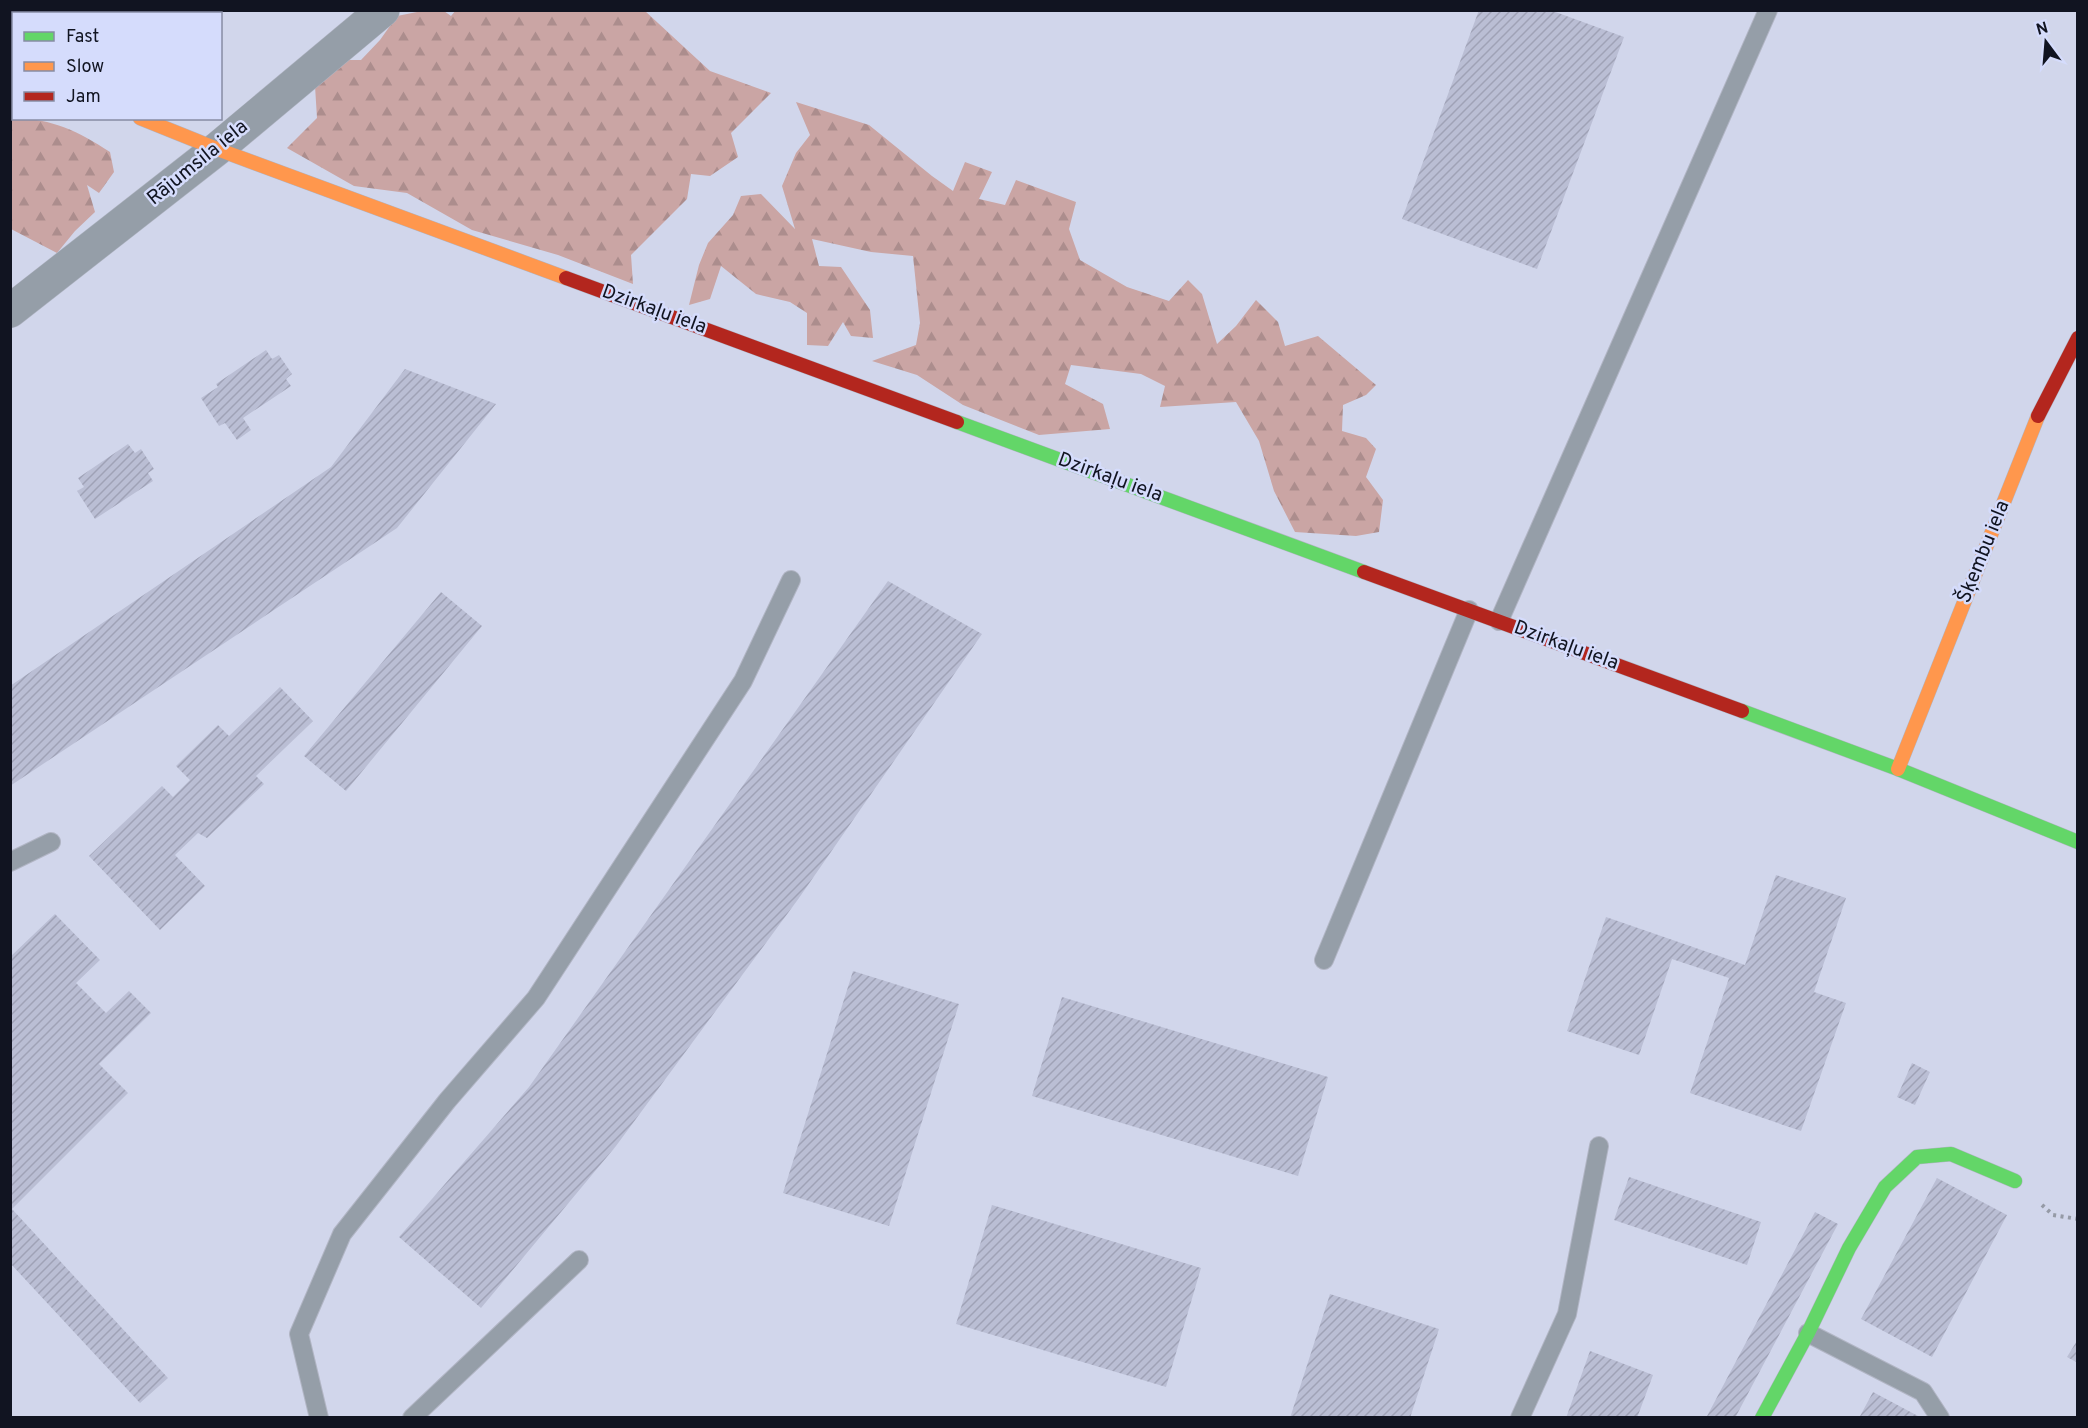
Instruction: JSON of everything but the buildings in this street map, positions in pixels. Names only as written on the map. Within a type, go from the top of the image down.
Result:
[{"type":"street","name":"Rājumsila iela","points":[[10,311],[217,149],[383,10]]},
{"type":"street","name":"Dzirkaļu iela","points":[[145,120],[217,149],[1898,769],[2078,842]]},
{"type":"street","name":"Šķembu iela","points":[[1898,769],[2040,410],[2078,338]]},
{"type":"street","points":[[1762,1418],[1808,1333],[1849,1248],[1885,1187],[1917,1157],[1951,1154],[2014,1180]]},
{"type":"lane","points":[[1499,621],[1768,10]]},
{"type":"lane","points":[[319,1418],[298,1334],[342,1234],[447,1101],[536,998],[743,681],[791,580]]},
{"type":"lane","points":[[1324,960],[1469,610]]},
{"type":"lane","points":[[10,862],[51,842]]},
{"type":"lane","points":[[1520,1418],[1567,1314],[1599,1146]]},
{"type":"lane","points":[[412,1418],[579,1260]]},
{"type":"lane","points":[[1808,1333],[1923,1392],[1940,1418]]},
{"type":"green space","points":[[456,10],[645,11],[710,71],[771,93],[731,133],[738,157],[710,176],[691,174],[687,199],[631,255],[633,284],[558,255],[472,230],[407,193],[354,186],[287,148],[317,118],[315,86],[341,60],[361,60],[380,40],[397,16],[422,11],[444,11],[451,16]]},
{"type":"green space","points":[[796,102],[869,125],[953,191],[965,162],[992,172],[979,199],[1005,205],[1016,180],[1076,202],[1069,229],[1080,260],[1127,287],[1169,301],[1188,280],[1202,294],[1217,344],[1236,326],[1256,300],[1278,322],[1285,346],[1318,336],[1376,385],[1366,395],[1343,405],[1342,431],[1366,438],[1376,449],[1366,477],[1383,500],[1379,532],[1356,536],[1295,532],[1274,491],[1259,441],[1236,402],[1160,407],[1165,386],[1141,374],[1071,365],[1065,384],[1103,404],[1110,429],[1039,435],[963,405],[917,375],[872,361],[916,345],[920,323],[913,256],[871,252],[812,239],[819,266],[841,267],[870,310],[873,338],[851,336],[843,322],[828,346],[807,345],[807,313],[790,302],[756,294],[721,266],[710,299],[689,305],[699,265],[708,243],[733,215],[741,196],[761,194],[795,229],[782,186],[796,153],[810,135]]},
{"type":"green space","points":[[10,113],[12,113],[12,120],[34,120],[65,128],[110,152],[114,172],[99,193],[87,185],[95,212],[57,253],[11,229]]},
{"type":"traffic: fast","points":[[957,422],[1364,572]]},
{"type":"traffic: fast","points":[[1742,711],[1898,769],[2078,842]]},
{"type":"traffic: fast","points":[[1762,1418],[1808,1333],[1849,1248],[1885,1187],[1917,1157],[1951,1154],[2015,1181]]},
{"type":"traffic: slow","points":[[145,120],[217,149],[566,278]]},
{"type":"traffic: slow","points":[[1898,769],[2038,416]]},
{"type":"traffic: jam","points":[[566,278],[957,422]]},
{"type":"traffic: jam","points":[[2038,416],[2078,338]]},
{"type":"traffic: jam","points":[[1364,572],[1742,711]]}]
